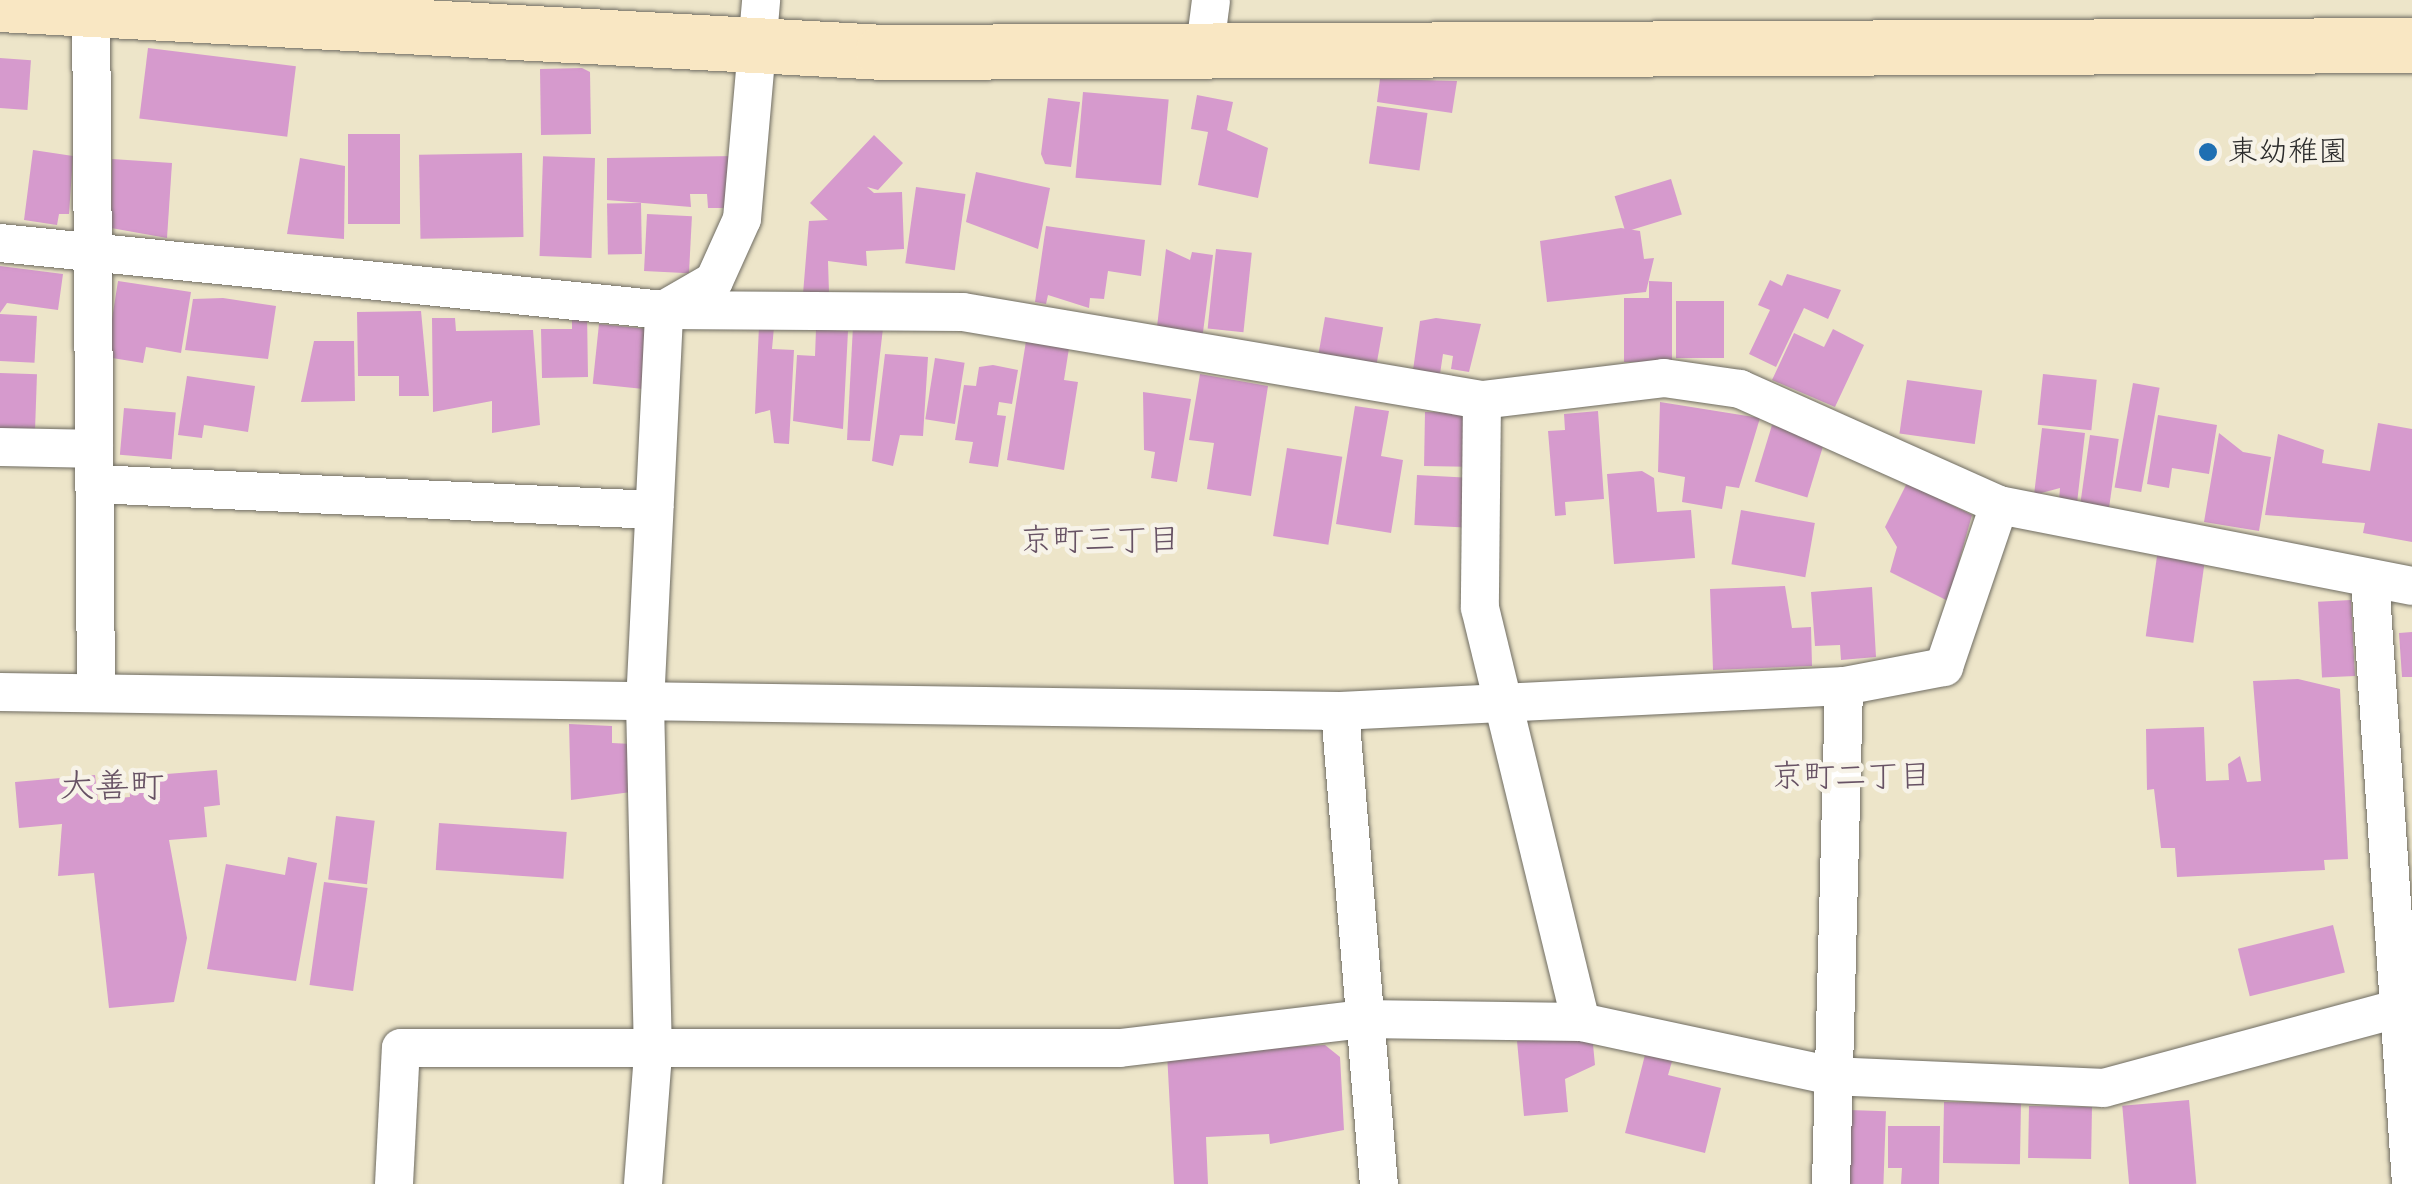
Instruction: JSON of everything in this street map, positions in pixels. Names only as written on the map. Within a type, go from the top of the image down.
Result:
[{"type":"street","points":[[1204,56],[1212,0]]},
{"type":"street","points":[[0,4],[762,24],[1204,56],[2412,45]]},
{"type":"street","points":[[91,5],[96,692]]},
{"type":"street","points":[[664,310],[714,281],[742,219],[762,24]]},
{"type":"street","points":[[0,243],[91,256],[664,310],[962,312],[1482,400],[1664,378],[1740,389],[1999,505],[2320,561],[2370,578],[2412,586]]},
{"type":"street","points":[[643,1184],[653,1055],[645,704],[664,310]]},
{"type":"street","points":[[1482,400],[1480,608],[1499,703],[1581,1022]]},
{"type":"street","points":[[0,446],[95,466],[654,510]]},
{"type":"street","points":[[0,692],[1340,711],[1844,686],[1944,667],[1999,505]]},
{"type":"street","points":[[2370,578],[2405,1006],[2411,1184]]},
{"type":"street","points":[[1831,1184],[1844,686]]},
{"type":"street","points":[[1340,711],[1362,1018],[1379,1184]]},
{"type":"street","points":[[394,1184],[402,1048],[653,1055],[1120,1048],[1362,1018],[1581,1022],[1832,1076],[2104,1088],[2405,1006]]},
{"type":"building","points":[[148,48],[296,66],[287,137],[139,118]]},
{"type":"building","points":[[0,58],[31,60],[27,110],[0,108]]},
{"type":"building","points":[[582,68],[590,72],[591,134],[541,135],[540,69]]},
{"type":"building","points":[[1380,79],[1457,81],[1452,113],[1377,102]]},
{"type":"building","points":[[1083,92],[1169,99],[1161,185],[1076,178]]},
{"type":"building","points":[[1197,95],[1233,102],[1227,130],[1268,148],[1258,198],[1198,185],[1208,132],[1191,129]]},
{"type":"building","points":[[1048,98],[1080,102],[1071,167],[1045,164],[1041,154]]},
{"type":"building","points":[[1377,106],[1428,113],[1419,171],[1369,163]]},
{"type":"building","points":[[348,134],[400,134],[400,224],[348,224]]},
{"type":"building","points":[[874,135],[903,163],[878,190],[867,187],[874,193],[902,192],[904,249],[866,251],[867,266],[828,261],[829,293],[803,294],[809,221],[828,220],[810,203]]},
{"type":"building","points":[[33,150],[73,156],[69,214],[59,214],[57,225],[24,220]]},
{"type":"building","points":[[522,153],[523,237],[420,239],[419,155]]},
{"type":"building","points":[[543,156],[595,158],[592,258],[540,256]]},
{"type":"building","points":[[734,156],[732,208],[708,208],[707,194],[690,194],[691,207],[607,200],[607,158]]},
{"type":"building","points":[[300,158],[345,166],[344,239],[287,234]]},
{"type":"building","points":[[112,159],[172,163],[167,238],[111,228]]},
{"type":"building","points":[[976,172],[1050,188],[1038,249],[966,222]]},
{"type":"building","points":[[1671,179],[1682,214],[1625,232],[1615,196]]},
{"type":"building","points":[[916,187],[966,194],[955,270],[905,263]]},
{"type":"building","points":[[641,203],[642,254],[608,255],[607,204]]},
{"type":"building","points":[[647,214],[692,216],[689,273],[644,271]]},
{"type":"building","points":[[1046,226],[1145,240],[1141,276],[1108,271],[1104,299],[1090,298],[1089,308],[1048,295],[1046,304],[1035,302]]},
{"type":"building","points":[[1621,228],[1640,231],[1644,259],[1654,258],[1646,292],[1547,302],[1540,241]]},
{"type":"building","points":[[1166,249],[1190,260],[1192,252],[1213,255],[1202,340],[1157,327]]},
{"type":"building","points":[[1216,249],[1252,253],[1243,332],[1208,329]]},
{"type":"building","points":[[0,266],[63,274],[58,310],[7,303],[0,313]]},
{"type":"building","points":[[1787,274],[1841,290],[1828,319],[1804,308],[1776,367],[1749,354],[1770,310],[1758,305],[1770,280],[1782,286]]},
{"type":"building","points":[[118,281],[191,292],[181,353],[146,347],[143,363],[106,357]]},
{"type":"building","points":[[1649,281],[1672,282],[1672,362],[1624,362],[1624,298],[1649,298]]},
{"type":"building","points":[[223,298],[276,306],[268,359],[185,350],[193,299]]},
{"type":"building","points":[[1676,301],[1724,301],[1724,358],[1676,358]]},
{"type":"building","points":[[421,311],[429,396],[399,396],[399,376],[358,376],[357,312]]},
{"type":"building","points":[[587,312],[588,377],[542,378],[541,329],[572,329],[572,313]]},
{"type":"building","points":[[0,314],[37,316],[34,363],[0,361]]},
{"type":"building","points":[[1325,317],[1383,327],[1375,373],[1317,362]]},
{"type":"building","points":[[432,318],[455,318],[456,331],[533,330],[540,425],[492,433],[492,401],[433,412]]},
{"type":"building","points":[[1436,318],[1481,324],[1469,372],[1451,369],[1453,356],[1443,354],[1440,374],[1413,370],[1420,321]]},
{"type":"building","points":[[599,324],[655,330],[648,390],[593,384]]},
{"type":"building","points":[[759,326],[774,327],[772,349],[794,350],[789,444],[774,443],[770,410],[755,414]]},
{"type":"building","points":[[853,326],[883,328],[870,441],[847,440]]},
{"type":"building","points":[[816,329],[848,331],[843,429],[793,421],[797,355],[815,356]]},
{"type":"building","points":[[1833,329],[1864,345],[1835,407],[1772,380],[1794,333],[1824,347]]},
{"type":"building","points":[[314,341],[354,341],[355,401],[301,402]]},
{"type":"building","points":[[1026,341],[1069,348],[1064,380],[1078,382],[1064,470],[1007,460]]},
{"type":"building","points":[[885,354],[928,357],[923,436],[900,435],[893,466],[872,461]]},
{"type":"building","points":[[935,358],[965,363],[955,424],[925,419]]},
{"type":"building","points":[[993,365],[1018,370],[1012,404],[999,402],[997,415],[1006,416],[998,467],[969,463],[973,442],[955,440],[964,385],[976,386],[979,367]]},
{"type":"building","points":[[0,373],[37,374],[35,430],[0,429]]},
{"type":"building","points":[[1200,374],[1268,386],[1251,496],[1207,489],[1214,443],[1189,440]]},
{"type":"building","points":[[2043,374],[2097,380],[2091,430],[2038,425]]},
{"type":"building","points":[[187,376],[255,386],[248,432],[204,425],[202,438],[178,435]]},
{"type":"building","points":[[1907,380],[1982,391],[1975,444],[1899,433]]},
{"type":"building","points":[[2133,383],[2160,388],[2141,492],[2115,487]]},
{"type":"building","points":[[1143,392],[1191,399],[1177,482],[1151,478],[1155,452],[1144,450]]},
{"type":"building","points":[[1660,402],[1760,418],[1739,488],[1726,486],[1722,509],[1682,502],[1685,477],[1658,472]]},
{"type":"building","points":[[1355,406],[1389,411],[1381,456],[1403,460],[1391,533],[1336,524]]},
{"type":"building","points":[[124,408],[176,413],[172,459],[120,455]]},
{"type":"building","points":[[1598,411],[1604,499],[1565,502],[1566,515],[1555,516],[1548,431],[1565,430],[1564,414]]},
{"type":"building","points":[[1425,412],[1466,413],[1465,467],[1424,466]]},
{"type":"building","points":[[2158,415],[2217,425],[2209,474],[2172,468],[2169,488],[2147,484]]},
{"type":"building","points":[[2378,423],[2412,429],[2412,542],[2363,533],[2365,523],[2265,515],[2278,434],[2324,450],[2322,463],[2370,471]]},
{"type":"building","points":[[1772,425],[1825,441],[1807,498],[1755,481]]},
{"type":"building","points":[[2042,428],[2085,433],[2077,503],[2059,501],[2060,488],[2034,495]]},
{"type":"building","points":[[2219,433],[2243,452],[2271,457],[2259,531],[2204,522]]},
{"type":"building","points":[[2090,435],[2119,439],[2109,508],[2080,504]]},
{"type":"building","points":[[1287,448],[1342,457],[1328,545],[1273,536]]},
{"type":"building","points":[[1642,471],[1654,478],[1657,512],[1691,510],[1695,558],[1614,564],[1607,474]]},
{"type":"building","points":[[1417,475],[1468,478],[1465,528],[1414,525]]},
{"type":"building","points":[[1907,483],[1972,515],[1958,565],[1965,569],[1948,601],[1890,572],[1897,547],[1885,527]]},
{"type":"building","points":[[1741,510],[1815,523],[1805,577],[1731,564]]},
{"type":"building","points":[[2158,549],[2206,556],[2193,643],[2146,636]]},
{"type":"building","points":[[1785,586],[1792,628],[1811,627],[1812,666],[1713,670],[1710,589]]},
{"type":"building","points":[[1872,587],[1876,657],[1841,660],[1840,645],[1815,646],[1811,592]]},
{"type":"building","points":[[2351,600],[2355,676],[2322,678],[2318,602]]},
{"type":"building","points":[[2412,632],[2412,677],[2402,677],[2399,633]]},
{"type":"building","points":[[2298,679],[2340,689],[2348,859],[2324,860],[2325,870],[2177,877],[2175,848],[2161,848],[2154,789],[2147,790],[2146,729],[2204,727],[2206,781],[2229,780],[2228,764],[2240,756],[2247,782],[2261,781],[2253,681]]},
{"type":"building","points":[[569,724],[612,726],[612,743],[632,744],[631,792],[571,800]]},
{"type":"building","points":[[217,770],[220,805],[204,807],[207,837],[169,840],[187,938],[174,1002],[109,1008],[94,873],[58,876],[62,824],[19,828],[15,782],[95,775],[98,800],[130,797],[129,777]]},
{"type":"building","points":[[336,816],[375,821],[367,884],[328,880]]},
{"type":"building","points":[[439,823],[567,832],[563,879],[436,870]]},
{"type":"building","points":[[288,857],[317,863],[296,981],[207,969],[226,864],[285,875]]},
{"type":"building","points":[[324,882],[368,888],[353,991],[310,985]]},
{"type":"building","points":[[2333,925],[2345,973],[2250,996],[2238,949]]},
{"type":"building","points":[[1592,1034],[1595,1065],[1565,1079],[1568,1112],[1524,1116],[1517,1041]]},
{"type":"building","points":[[1325,1045],[1340,1057],[1344,1130],[1270,1144],[1269,1134],[1206,1137],[1208,1184],[1174,1184],[1167,1053]]},
{"type":"building","points":[[1646,1051],[1673,1058],[1668,1075],[1721,1088],[1705,1153],[1625,1133]]},
{"type":"building","points":[[2189,1100],[2196,1184],[2129,1184],[2122,1106]]},
{"type":"building","points":[[1944,1102],[2021,1103],[2020,1164],[1943,1163]]},
{"type":"building","points":[[2029,1106],[2092,1107],[2091,1159],[2028,1158]]},
{"type":"building","points":[[1849,1110],[1886,1111],[1883,1184],[1846,1184]]},
{"type":"building","points":[[1888,1126],[1940,1126],[1939,1184],[1901,1184],[1902,1168],[1888,1168]]},
{"type":"place","name":"東幼稚園","points":[[2208,152]]},
{"type":"district","name":"京町三丁目","points":[[1100,541]]},
{"type":"district","name":"京町二丁目","points":[[1851,777]]},
{"type":"district","name":"大善町","points":[[112,787]]}]
